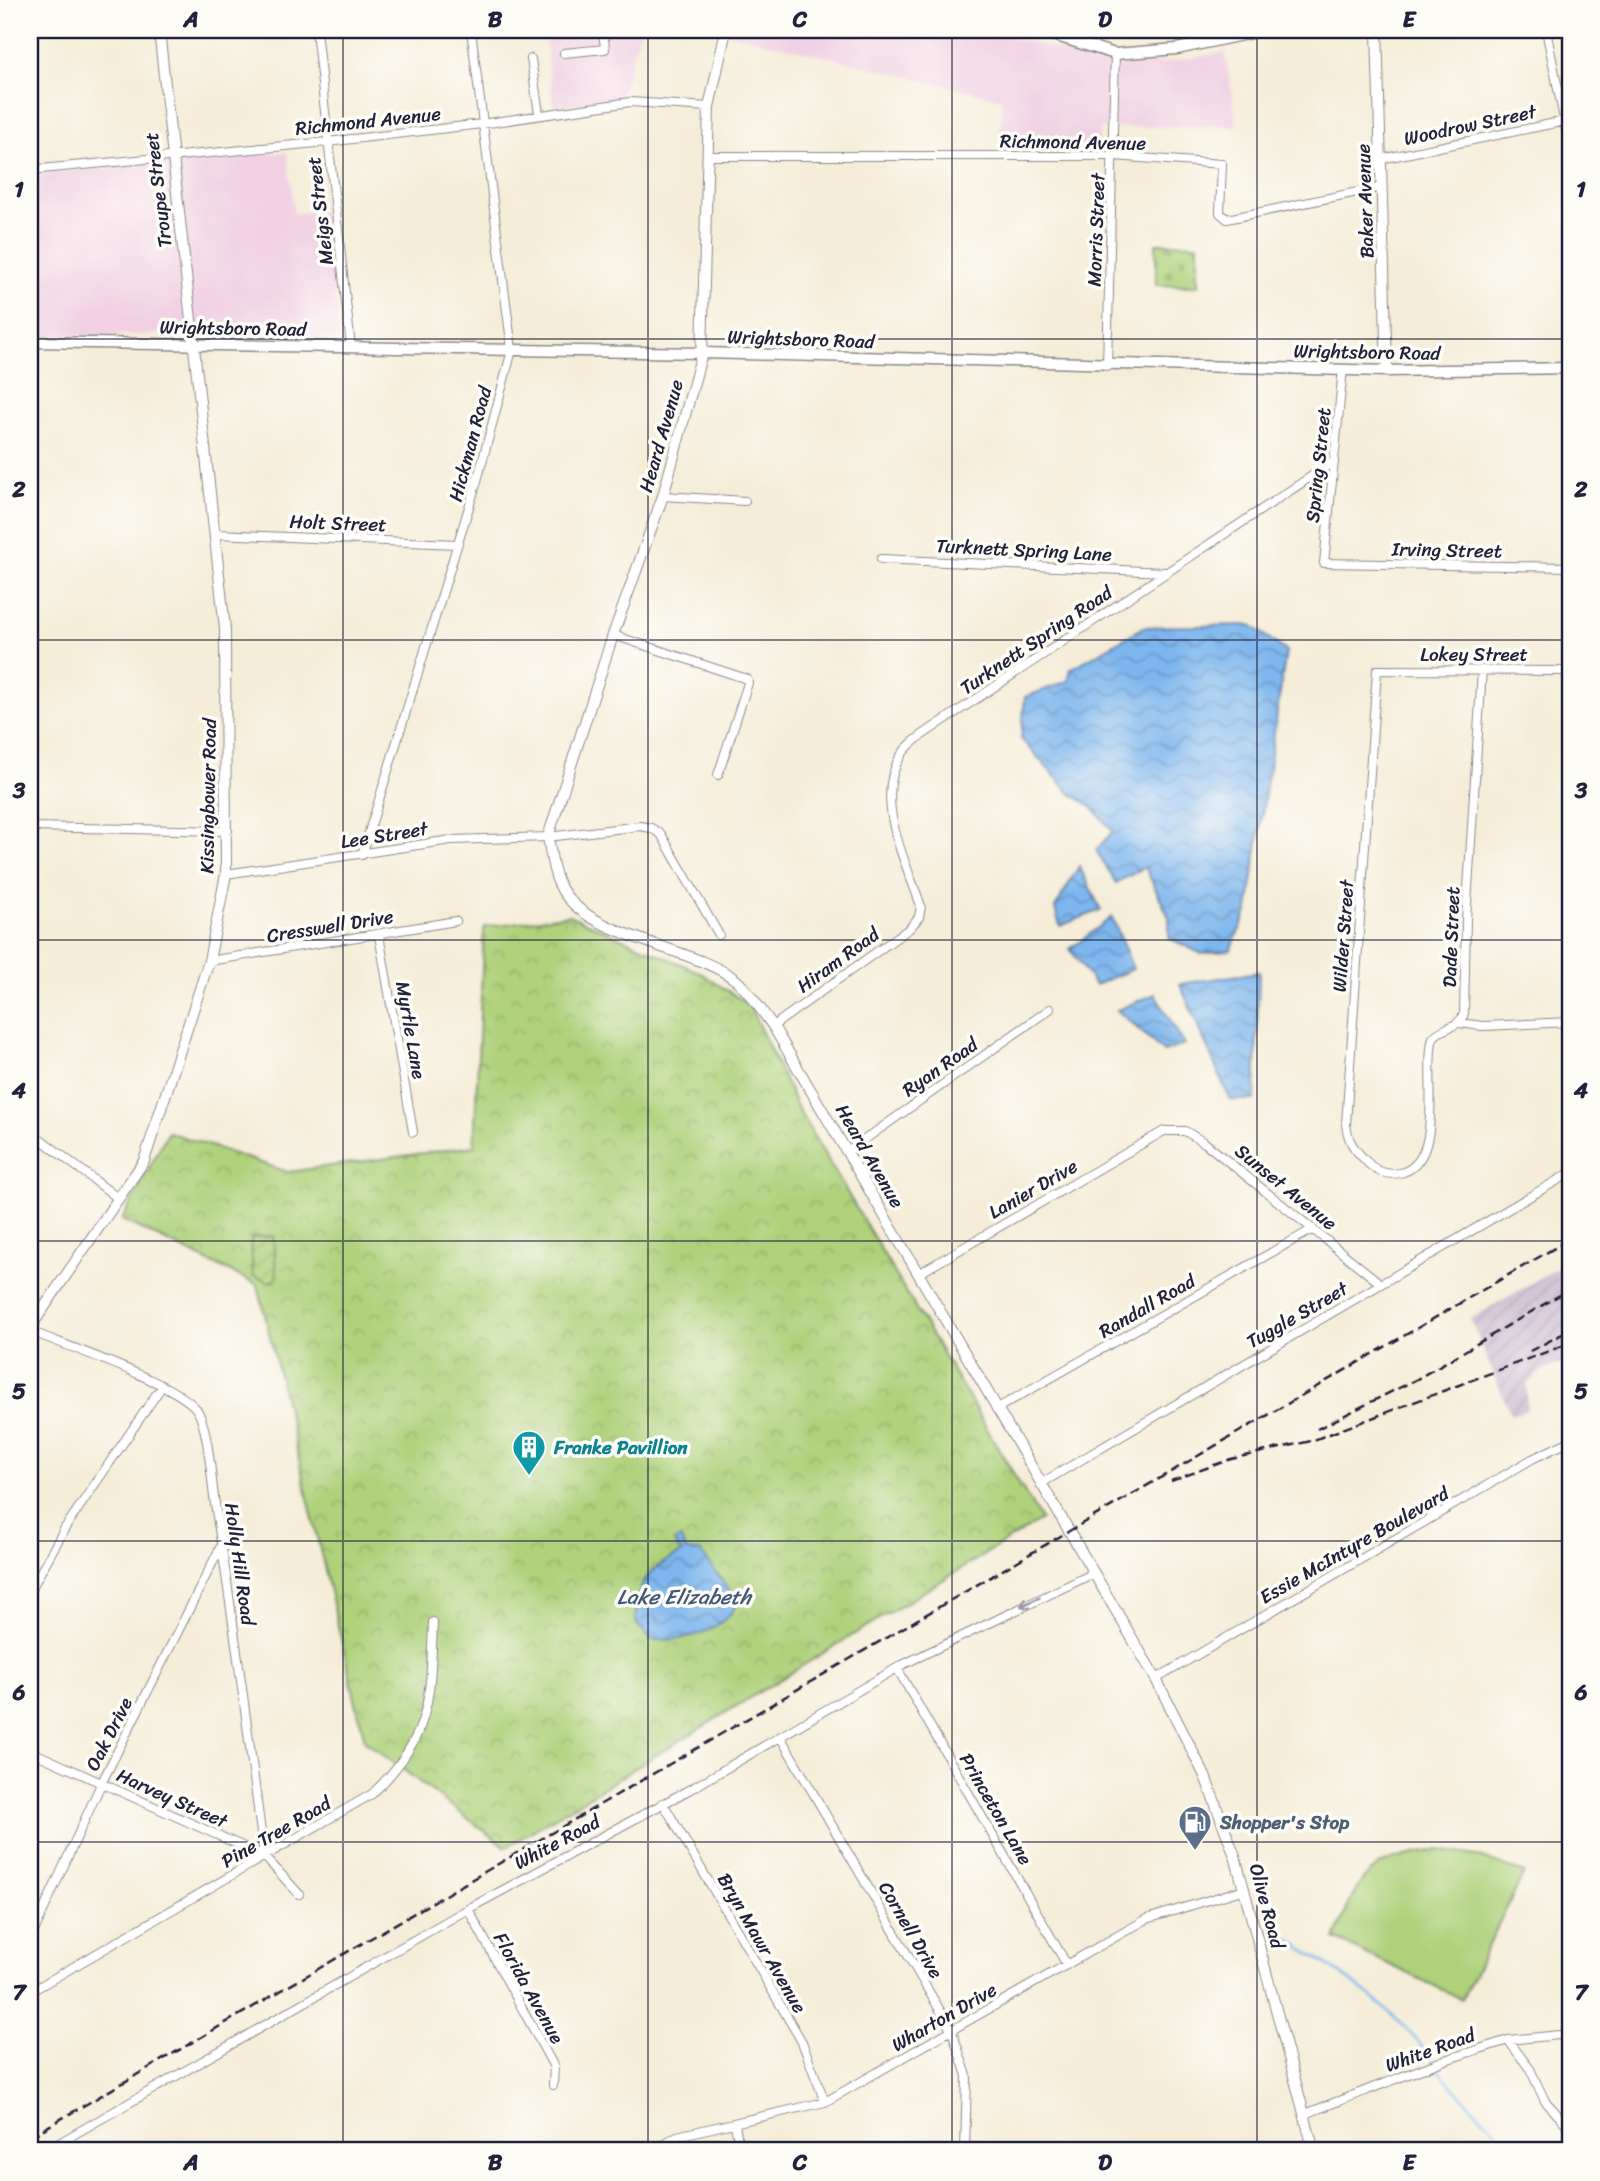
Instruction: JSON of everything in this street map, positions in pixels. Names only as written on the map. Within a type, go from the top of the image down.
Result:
[{"type":"main road","points":[[1037,30],[1115,54],[1177,49],[1231,33],[1265,30]]},
{"type":"main road","name":"Wrightsboro Road","points":[[30,342],[702,353],[1107,366],[1387,371],[1570,368]]},
{"type":"street","name":"Troupe Street","points":[[159,30],[171,158],[195,345]]},
{"type":"street","name":"Meigs Street","points":[[316,30],[351,347]]},
{"type":"street","name":"Hickman Road","points":[[362,855],[457,544],[512,350],[471,30]]},
{"type":"street","points":[[564,53],[605,48],[603,30]]},
{"type":"street","name":"Heard Avenue","points":[[726,30],[709,107],[702,353],[663,496],[613,635],[548,837],[560,887],[587,916],[710,965],[737,981],[773,1026],[1092,1574]]},
{"type":"street","name":"Baker Avenue","points":[[1377,30],[1387,371]]},
{"type":"street","points":[[1546,30],[1570,148]]},
{"type":"street","name":"Morris Street","points":[[1107,366],[1115,54]]},
{"type":"street","points":[[531,60],[539,114]]},
{"type":"street","name":"Richmond Avenue","points":[[30,170],[327,142],[482,124],[630,102],[709,107]]},
{"type":"street","name":"Woodrow Street","points":[[1381,159],[1565,121]]},
{"type":"street","name":"Richmond Avenue","points":[[706,156],[1114,156],[1222,164],[1220,213],[1227,219],[1382,187]]},
{"type":"street","name":"Kissingbower Road","points":[[30,1329],[144,1161],[209,961],[226,874],[228,831],[225,629],[195,345]]},
{"type":"street","name":"Spring Street","points":[[1324,563],[1343,369]]},
{"type":"street","name":"Turknett Spring Road","points":[[919,917],[921,906],[890,809],[891,778],[902,754],[920,736],[1333,461]]},
{"type":"street","points":[[663,496],[745,500]]},
{"type":"street","name":"Holt Street","points":[[216,534],[457,544]]},
{"type":"street","name":"Turknett Spring Lane","points":[[881,559],[1165,572]]},
{"type":"street","name":"Irving Street","points":[[1324,563],[1570,568]]},
{"type":"street","points":[[613,635],[747,680],[718,775]]},
{"type":"street","name":"Lokey Street","points":[[1377,670],[1570,671]]},
{"type":"street","name":"Wilder Street","points":[[1377,670],[1346,1124],[1350,1145],[1372,1168],[1389,1174],[1398,1173],[1417,1163],[1425,1146],[1430,1114],[1433,1038],[1440,1031],[1459,1023]]},
{"type":"street","name":"Dade Street","points":[[1459,1023],[1465,1005],[1466,919],[1482,670]]},
{"type":"street","points":[[548,837],[640,826],[651,828],[661,834],[719,935]]},
{"type":"street","points":[[30,827],[228,831]]},
{"type":"street","name":"Lee Street","points":[[226,874],[451,840],[548,837]]},
{"type":"street","name":"Hiram Road","points":[[773,1026],[910,928],[919,917]]},
{"type":"street","name":"Cresswell Drive","points":[[209,961],[456,921]]},
{"type":"street","name":"Myrtle Lane","points":[[379,935],[413,1132]]},
{"type":"street","name":"Ryan Road","points":[[847,1152],[1050,1009]]},
{"type":"street","points":[[1459,1023],[1483,1026],[1570,1022]]},
{"type":"street","points":[[30,1131],[119,1199]]},
{"type":"street","name":"Sunset Avenue","points":[[1164,1131],[1185,1131],[1205,1143],[1381,1284]]},
{"type":"street","name":"Lanier Drive","points":[[918,1274],[1164,1131]]},
{"type":"street","name":"Tuggle Street","points":[[1040,1484],[1570,1173]]},
{"type":"street","name":"Randall Road","points":[[996,1409],[1313,1229]]},
{"type":"street","name":"Holly Hill Road","points":[[30,1329],[162,1386],[183,1397],[197,1411],[205,1438],[222,1544],[264,1856]]},
{"type":"street","points":[[30,1591],[65,1528],[162,1386]]},
{"type":"street","name":"Essie McIntyre Boulevard","points":[[1156,1679],[1532,1459],[1570,1441]]},
{"type":"street","name":"Oak Drive","points":[[30,1940],[101,1784],[222,1544]]},
{"type":"street","name":"Olive Road","points":[[1092,1574],[1156,1679],[1209,1786],[1245,1889],[1314,2151]]},
{"type":"street","name":"White Road","points":[[45,2151],[468,1909],[780,1738],[898,1670],[1018,1607],[1092,1574]]},
{"type":"street","name":"Pine Tree Road","points":[[30,1992],[372,1794],[406,1758],[421,1729],[429,1699],[433,1622]]},
{"type":"street","name":"Princeton Lane","points":[[898,1670],[1067,1965]]},
{"type":"street","name":"Cornell Drive","points":[[780,1738],[952,2031],[967,2076],[965,2151]]},
{"type":"street","name":"Harvey Street","points":[[30,1751],[264,1856]]},
{"type":"street","name":"Bryn Mawr Avenue","points":[[663,1803],[802,2042],[825,2102]]},
{"type":"street","points":[[264,1856],[299,1894]]},
{"type":"street","name":"Wharton Drive","points":[[651,2151],[677,2136],[825,2102],[1147,1919],[1245,1889]]},
{"type":"street","name":"Florida Avenue","points":[[468,1909],[554,2067],[552,2085]]},
{"type":"street","name":"White Road","points":[[1305,2114],[1435,2064],[1508,2040],[1570,2035]]},
{"type":"street","points":[[1508,2040],[1530,2069],[1545,2101],[1570,2128]]},
{"type":"street","points":[[735,2124],[740,2151]]},
{"type":"shaded area","points":[[544,30],[641,30],[619,98],[553,107]]},
{"type":"shaded area","points":[[714,30],[984,30],[1100,61],[1168,62],[1225,52],[1237,126],[1100,128],[1098,144],[1000,146],[1002,99]]},
{"type":"shaded area","points":[[287,152],[294,213],[327,211],[339,339],[183,334],[30,336],[30,175]]},
{"type":"shaded area","points":[[1570,1261],[1570,1362],[1544,1369],[1527,1384],[1527,1410],[1511,1415],[1470,1319]]},
{"type":"green space","points":[[1156,243],[1198,244],[1198,286],[1156,285]]},
{"type":"green space","points":[[569,915],[699,972],[749,1005],[800,1113],[1041,1520],[506,1847],[365,1741],[258,1285],[122,1220],[168,1132],[288,1172],[474,1146],[484,927]]},
{"type":"green space","points":[[273,1236],[277,1279],[269,1282],[253,1276],[251,1238]]},
{"type":"green space","points":[[1440,1850],[1476,1856],[1524,1873],[1462,1999],[1335,1939],[1352,1898],[1369,1873],[1396,1859]]},
{"type":"water","points":[[1251,625],[1286,651],[1248,910],[1231,950],[1202,954],[1169,938],[1169,917],[1145,867],[1116,883],[1096,850],[1113,831],[1091,806],[1071,794],[1021,739],[1025,697],[1068,681],[1071,669],[1144,627]]},
{"type":"water","points":[[1079,866],[1101,910],[1060,926],[1055,908]]},
{"type":"water","points":[[1112,917],[1133,969],[1095,985],[1070,949]]},
{"type":"water","points":[[1259,972],[1255,1100],[1230,1100],[1180,984]]},
{"type":"water","points":[[1155,994],[1184,1044],[1164,1052],[1117,1010]]},
{"type":"water","name":"Lake Elizabeth","points":[[681,1538],[686,1551],[700,1551],[730,1591],[737,1605],[720,1623],[700,1634],[677,1639],[652,1640],[636,1623],[638,1598],[652,1572],[682,1553],[674,1542]]},
{"type":"waterway","points":[[1272,1929],[1338,1972],[1379,2003],[1433,2061]]},
{"type":"waterway","points":[[1437,2067],[1514,2151]]},
{"type":"railway","points":[[30,2137],[1570,1239]]},
{"type":"railway","points":[[1317,1429],[1417,1379],[1570,1289]]},
{"type":"railway","points":[[1530,1351],[1570,1330]]},
{"type":"railway","points":[[1171,1481],[1231,1459],[1311,1441],[1570,1343]]},
{"type":"place","name":"Franke Pavillion","points":[[529,1477]]},
{"type":"place","name":"Shopper's Stop","points":[[1195,1852]]}]
